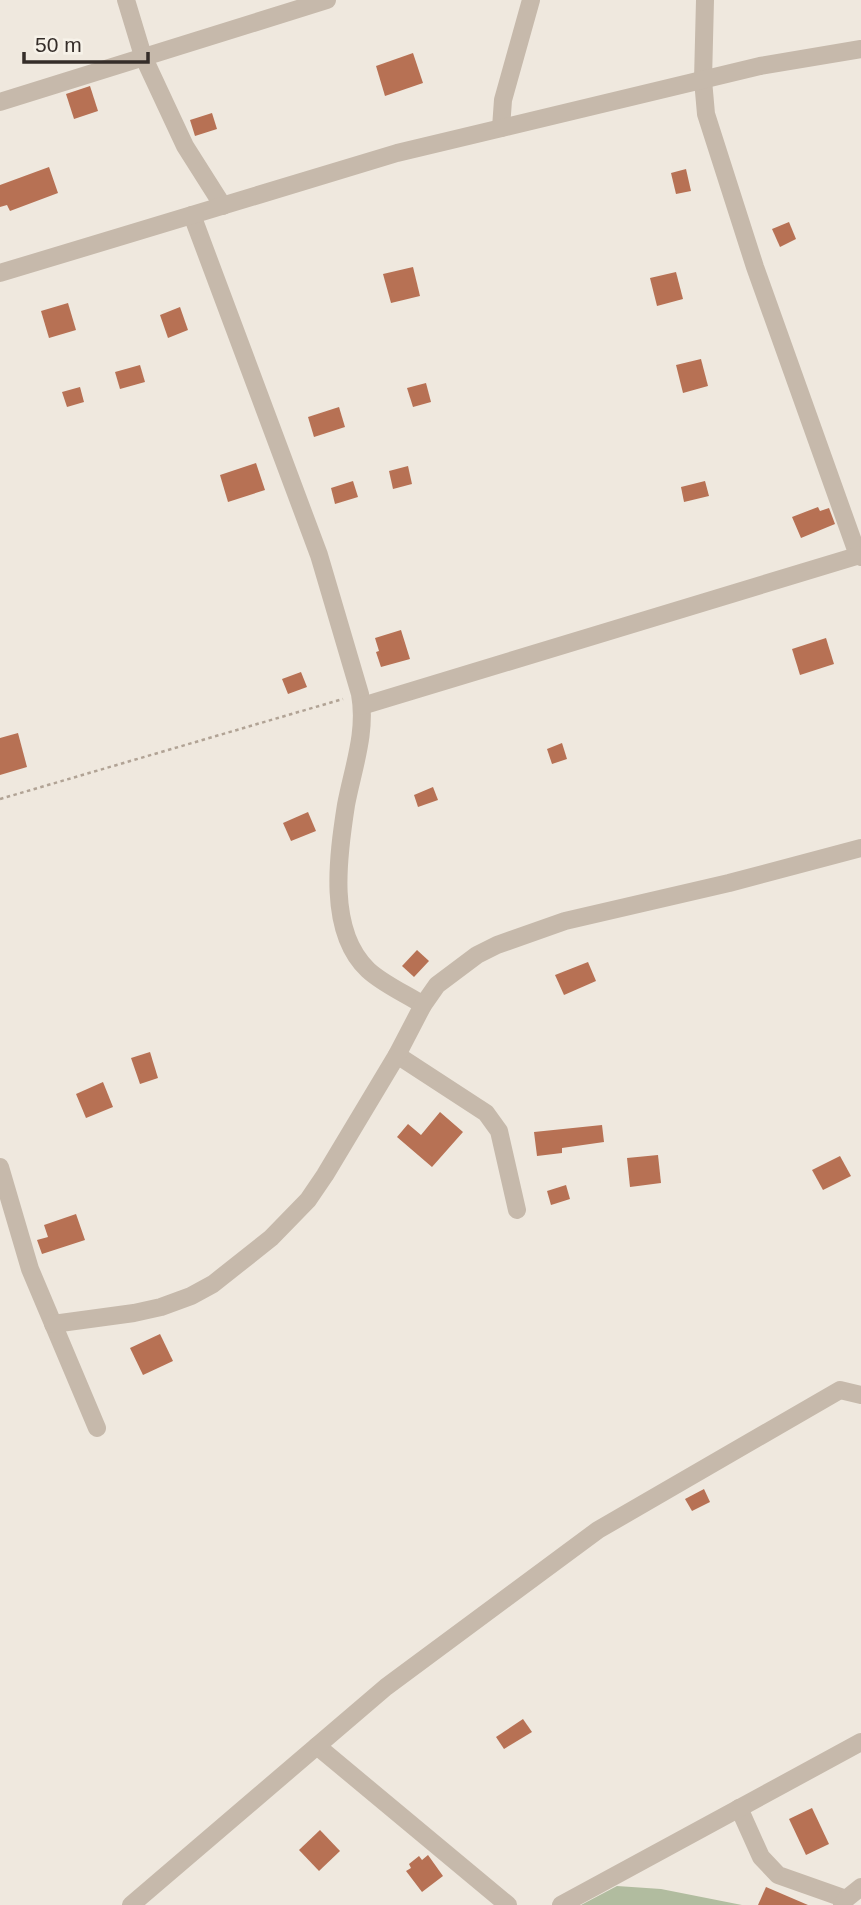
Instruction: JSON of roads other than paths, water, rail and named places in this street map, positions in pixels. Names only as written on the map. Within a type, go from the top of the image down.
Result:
[{"type":"street","points":[[126,0],[143,56],[185,146],[223,206]]},
{"type":"street","points":[[0,102],[327,0]]},
{"type":"street","points":[[501,128],[503,100],[531,0]]},
{"type":"street","points":[[361,700],[860,556],[755,267],[706,114],[703,80],[705,0]]},
{"type":"street","points":[[0,273],[397,153],[760,66],[861,49]]},
{"type":"street","points":[[192,215],[319,555],[361,700],[362,734],[346,807],[337,885],[346,939],[368,970],[423,1005]]},
{"type":"street","points":[[53,1324],[162,1307],[191,1296],[213,1284],[271,1238],[308,1200],[397,1055],[423,1005],[437,985],[456,969],[497,945],[565,921],[729,883],[861,848]]},
{"type":"street","points":[[397,1055],[486,1113],[494,1121],[499,1131],[517,1210]]},
{"type":"street","points":[[0,1167],[30,1269],[97,1428]]},
{"type":"street","points":[[131,1905],[386,1687],[597,1530],[840,1390],[861,1395]]},
{"type":"street","points":[[561,1905],[861,1742]]},
{"type":"street","points":[[317,1746],[508,1905]]},
{"type":"street","points":[[739,1808],[761,1857],[778,1875],[844,1902],[861,1887]]}]
